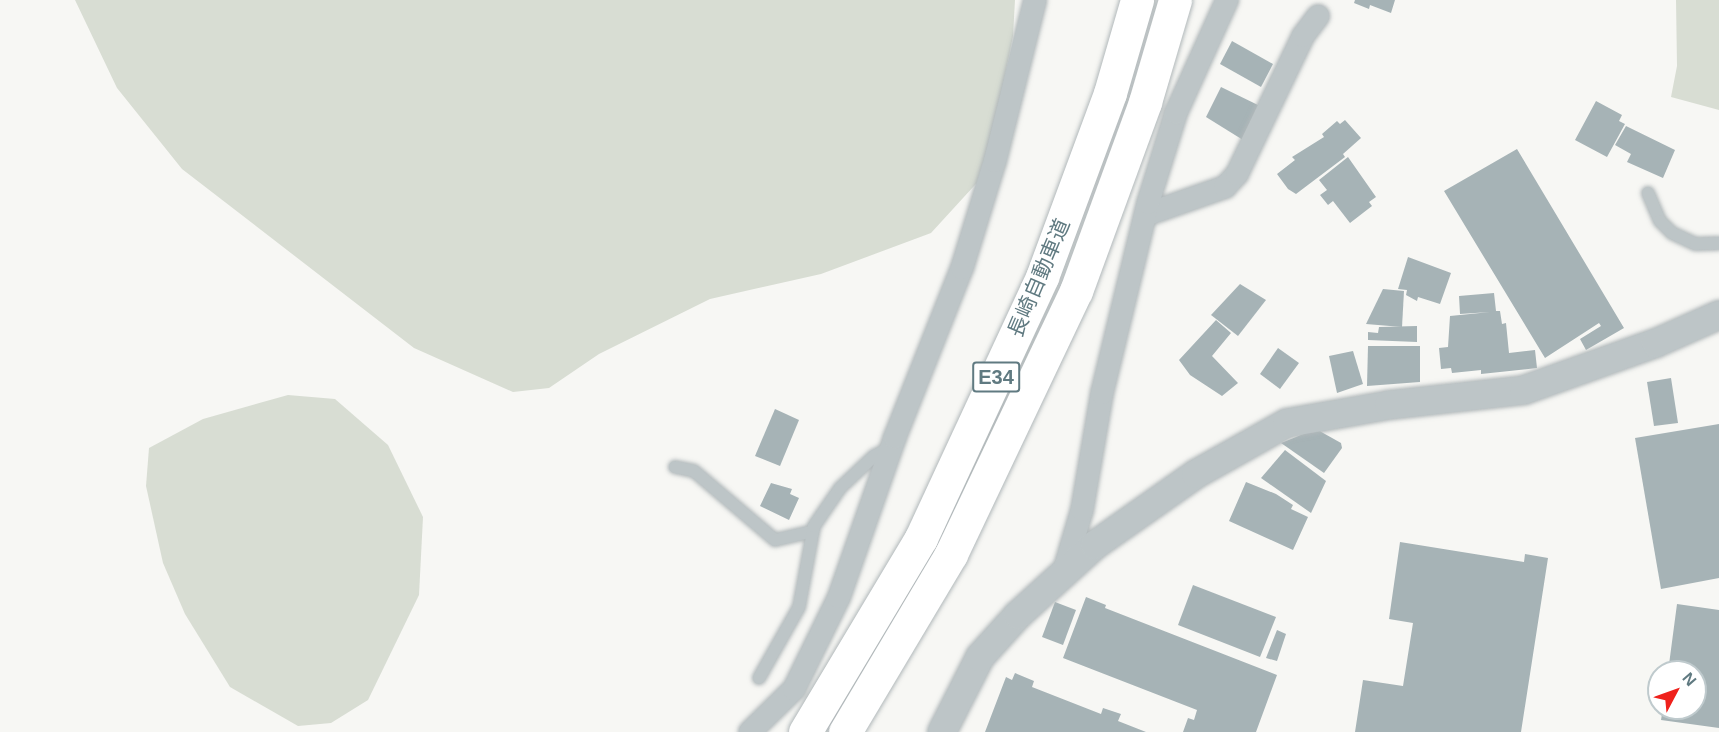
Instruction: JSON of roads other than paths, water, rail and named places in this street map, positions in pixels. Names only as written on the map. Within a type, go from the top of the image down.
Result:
[{"type":"highway","name":"長崎自動車道","points":[[805,732],[921,538],[1042,277],[1110,93],[1137,0]]},
{"type":"highway","name":"長崎自動車道","points":[[845,732],[951,554],[1076,291],[1145,102],[1175,0]]},
{"type":"street","points":[[750,732],[794,689],[839,597],[892,447],[962,268],[995,161],[1035,0]]},
{"type":"street","points":[[1063,574],[1082,510],[1102,393],[1145,215],[1176,113],[1227,0]]},
{"type":"street","points":[[1145,215],[1224,187],[1237,174],[1303,36],[1318,16]]},
{"type":"street","points":[[942,732],[980,657],[1095,545],[1196,474],[1287,423],[1389,405],[1524,390],[1656,343],[1719,315]]},
{"type":"lane","points":[[1648,193],[1660,221],[1672,233],[1696,244],[1719,243]]},
{"type":"lane","points":[[759,678],[799,607],[813,531],[840,488],[874,456],[892,447]]},
{"type":"lane","points":[[675,467],[694,471],[775,540],[813,531]]}]
